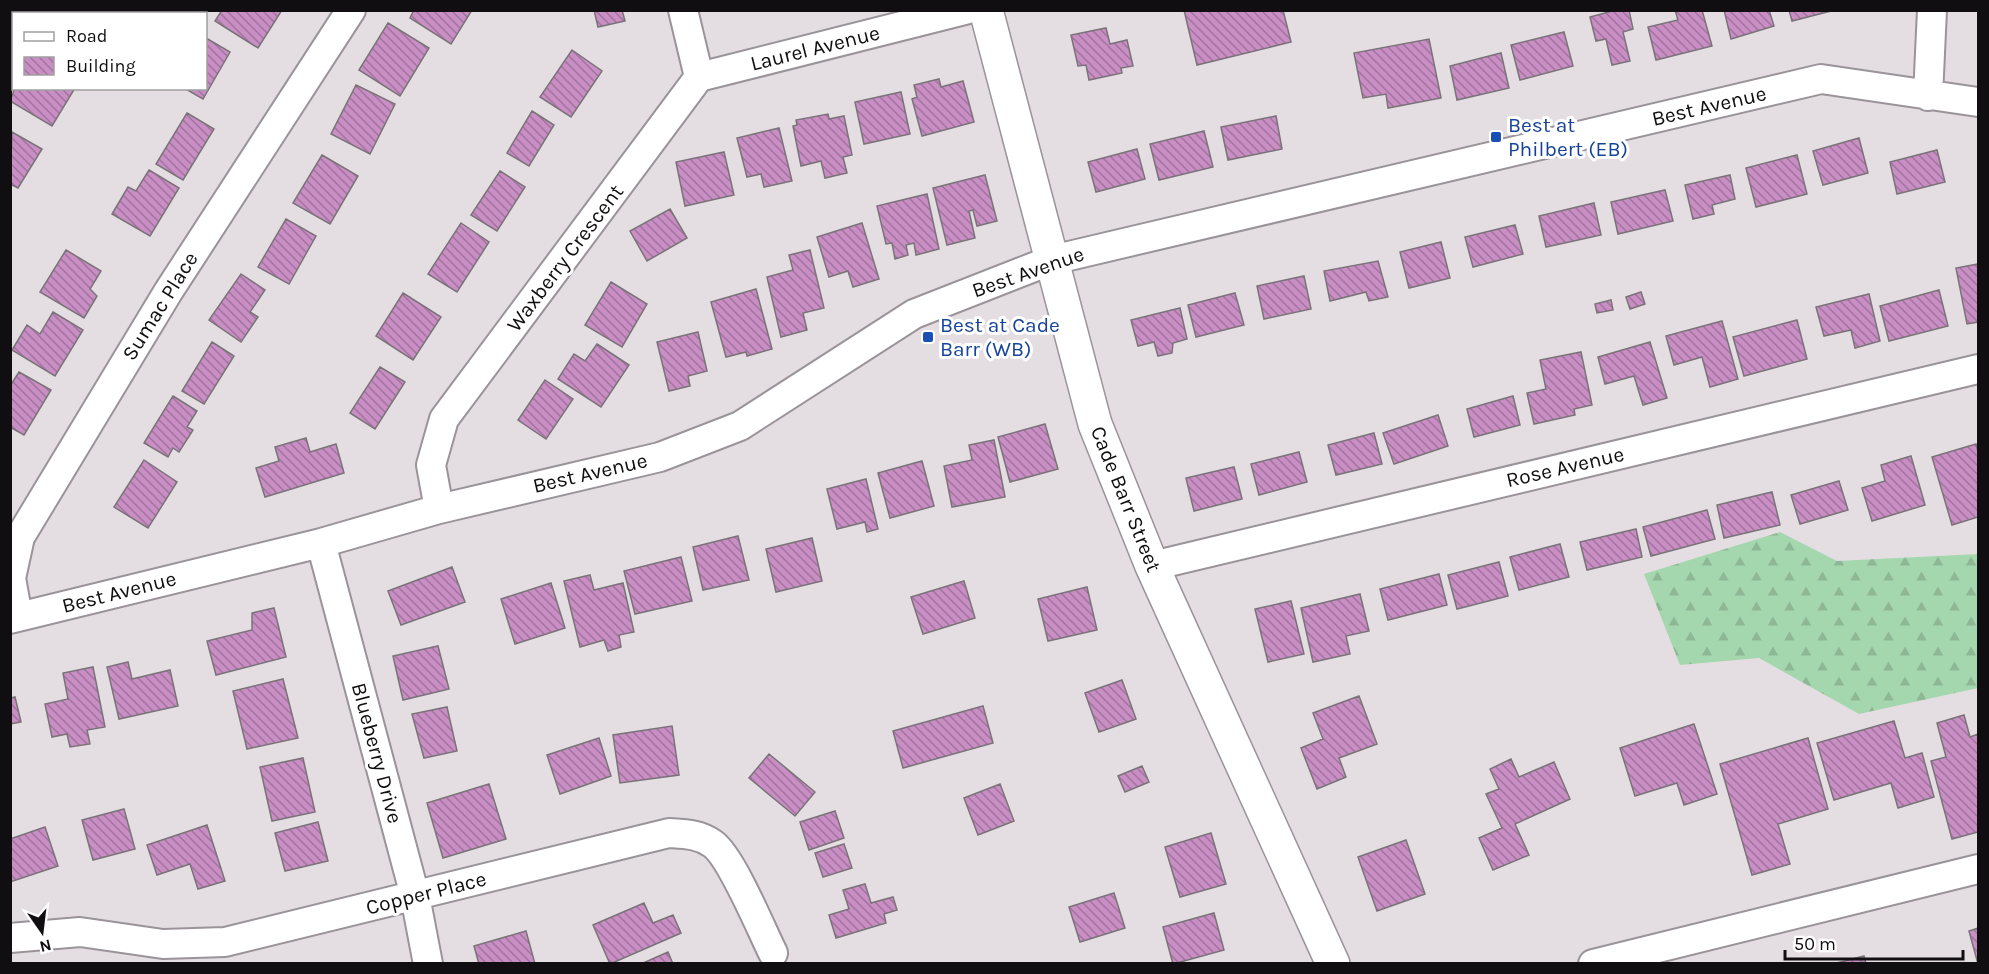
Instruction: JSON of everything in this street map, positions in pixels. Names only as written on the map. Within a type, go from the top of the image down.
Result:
[{"type":"street","name":"Sumac Place","points":[[14,618],[11,578],[20,537],[168,292],[351,10]]},
{"type":"street","points":[[683,10],[699,77]]},
{"type":"street","name":"Laurel Avenue","points":[[699,77],[965,10]]},
{"type":"street","name":"Cade Barr Street","points":[[986,10],[1095,424],[1152,566],[1333,963]]},
{"type":"street","points":[[1928,96],[1932,10]]},
{"type":"street","name":"Waxberry Crescent","points":[[439,509],[431,465],[444,419],[699,77]]},
{"type":"street","name":"Best Avenue","points":[[14,618],[321,543],[439,509],[660,457],[740,426],[914,314],[1052,260],[1821,80],[1978,102]]},
{"type":"street","name":"Rose Avenue","points":[[1152,566],[1978,369]]},
{"type":"street","name":"Blueberry Drive","points":[[321,543],[415,896],[428,963]]},
{"type":"street","name":"Copper Place","points":[[10,938],[80,932],[163,944],[225,942],[669,832],[695,834],[714,845],[728,865],[773,953]]},
{"type":"street","points":[[1593,963],[1978,870]]},
{"type":"green space","points":[[1780,532],[1837,561],[1978,554],[1978,688],[1859,714],[1759,658],[1680,665],[1644,574]]},
{"type":"building","points":[[64,10],[108,10],[110,12],[63,12]]},
{"type":"building","points":[[222,10],[282,10],[258,48],[215,21]]},
{"type":"building","points":[[414,10],[472,10],[451,44],[410,18]]},
{"type":"building","points":[[594,10],[622,10],[625,21],[598,27]]},
{"type":"building","points":[[1184,10],[1283,10],[1291,42],[1197,65]]},
{"type":"building","points":[[1616,10],[1629,10],[1633,29],[1623,32],[1630,61],[1612,65],[1606,39],[1596,41],[1590,17]]},
{"type":"building","points":[[1675,10],[1702,10],[1712,46],[1656,60],[1648,27],[1678,20]]},
{"type":"building","points":[[1724,10],[1769,10],[1774,26],[1731,39]]},
{"type":"building","points":[[1789,10],[1835,10],[1792,21]]},
{"type":"building","points":[[388,23],[429,48],[400,96],[359,70]]},
{"type":"building","points":[[1106,28],[1110,44],[1127,40],[1133,66],[1121,68],[1122,73],[1089,80],[1086,65],[1078,66],[1071,35]]},
{"type":"building","points":[[1564,32],[1573,66],[1520,80],[1511,45]]},
{"type":"building","points":[[207,39],[230,52],[203,99],[187,90],[207,90]]},
{"type":"building","points":[[1429,39],[1441,98],[1388,108],[1386,94],[1363,98],[1354,53]]},
{"type":"building","points":[[572,50],[602,71],[571,117],[540,97]]},
{"type":"building","points":[[1501,53],[1509,88],[1457,100],[1450,66]]},
{"type":"building","points":[[939,79],[941,87],[963,81],[974,122],[922,136],[912,99],[917,97],[914,85]]},
{"type":"building","points":[[356,85],[395,104],[370,154],[331,134]]},
{"type":"building","points":[[14,90],[74,90],[52,126],[10,101]]},
{"type":"building","points":[[901,92],[910,134],[864,144],[855,102]]},
{"type":"building","points":[[532,111],[554,125],[529,166],[507,153]]},
{"type":"building","points":[[187,113],[214,129],[183,180],[156,164]]},
{"type":"building","points":[[828,114],[829,119],[844,116],[852,155],[843,157],[847,173],[825,178],[821,161],[801,166],[793,126],[797,125],[796,120]]},
{"type":"building","points":[[1276,116],[1282,149],[1228,160],[1221,127]]},
{"type":"building","points":[[779,128],[792,181],[764,187],[761,174],[747,177],[737,138]]},
{"type":"building","points":[[1204,131],[1213,167],[1159,180],[1150,144]]},
{"type":"building","points":[[12,132],[42,149],[18,188],[10,184]]},
{"type":"building","points":[[1859,138],[1868,173],[1823,185],[1813,151]]},
{"type":"building","points":[[1137,149],[1145,179],[1096,192],[1088,162]]},
{"type":"building","points":[[1937,150],[1945,182],[1897,194],[1890,162]]},
{"type":"building","points":[[724,152],[734,195],[685,206],[676,162]]},
{"type":"building","points":[[322,155],[358,176],[330,224],[293,203]]},
{"type":"building","points":[[1797,155],[1807,194],[1756,207],[1746,168]]},
{"type":"building","points":[[149,170],[179,188],[150,236],[112,214],[128,187],[136,191]]},
{"type":"building","points":[[500,171],[525,187],[497,231],[471,215]]},
{"type":"building","points":[[985,175],[997,221],[977,226],[973,210],[969,211],[975,238],[947,245],[933,188]]},
{"type":"building","points":[[1730,175],[1735,199],[1712,205],[1714,214],[1693,219],[1685,185]]},
{"type":"building","points":[[1665,190],[1673,221],[1618,234],[1611,202]]},
{"type":"building","points":[[927,194],[939,249],[916,255],[914,243],[906,245],[908,255],[895,259],[892,243],[886,244],[877,206]]},
{"type":"building","points":[[1594,203],[1601,235],[1546,247],[1539,216]]},
{"type":"building","points":[[670,209],[687,238],[647,261],[630,231]]},
{"type":"building","points":[[286,219],[316,236],[289,284],[258,267]]},
{"type":"building","points":[[461,223],[489,242],[457,292],[428,274]]},
{"type":"building","points":[[862,223],[879,279],[853,287],[848,271],[829,277],[817,237]]},
{"type":"building","points":[[1515,225],[1523,254],[1473,267],[1465,237]]},
{"type":"building","points":[[1441,242],[1450,278],[1409,288],[1400,252]]},
{"type":"building","points":[[66,250],[101,271],[90,289],[97,296],[84,318],[40,292]]},
{"type":"building","points":[[810,250],[824,308],[803,313],[807,330],[781,337],[767,277],[793,270],[789,255]]},
{"type":"building","points":[[1378,261],[1388,297],[1369,301],[1366,292],[1330,301],[1324,271]]},
{"type":"building","points":[[1978,264],[1978,322],[1967,324],[1956,268]]},
{"type":"building","points":[[241,274],[265,290],[250,312],[258,317],[241,342],[209,320]]},
{"type":"building","points":[[1304,276],[1311,309],[1264,319],[1257,286]]},
{"type":"building","points":[[611,282],[647,304],[622,347],[585,325]]},
{"type":"building","points":[[756,289],[772,349],[747,356],[746,352],[726,357],[711,302]]},
{"type":"building","points":[[1939,290],[1948,326],[1889,341],[1880,306]]},
{"type":"building","points":[[1641,292],[1645,304],[1630,309],[1626,297]]},
{"type":"building","points":[[403,293],[441,317],[413,360],[376,336]]},
{"type":"building","points":[[1235,293],[1244,325],[1196,337],[1188,305]]},
{"type":"building","points":[[1869,294],[1880,341],[1855,348],[1851,330],[1824,336],[1816,307]]},
{"type":"building","points":[[1611,300],[1613,310],[1597,313],[1595,304]]},
{"type":"building","points":[[1180,308],[1187,339],[1173,343],[1172,353],[1158,356],[1154,342],[1138,346],[1131,320]]},
{"type":"building","points":[[53,312],[83,330],[55,376],[12,350],[27,325],[40,334]]},
{"type":"building","points":[[1797,320],[1807,359],[1744,376],[1733,337]]},
{"type":"building","points":[[1722,321],[1738,379],[1710,387],[1702,357],[1674,365],[1666,336]]},
{"type":"building","points":[[698,332],[707,371],[688,376],[690,386],[669,391],[657,342]]},
{"type":"building","points":[[212,342],[234,356],[204,404],[182,391]]},
{"type":"building","points":[[1650,342],[1667,398],[1643,405],[1634,376],[1605,384],[1598,357]]},
{"type":"building","points":[[597,344],[629,365],[601,407],[558,379],[574,354],[585,361]]},
{"type":"building","points":[[1581,352],[1592,405],[1574,409],[1575,415],[1534,424],[1527,393],[1546,389],[1540,360]]},
{"type":"building","points":[[380,367],[405,382],[375,429],[350,413]]},
{"type":"building","points":[[19,372],[51,390],[24,435],[10,427],[10,386]]},
{"type":"building","points":[[545,380],[573,399],[546,439],[518,420]]},
{"type":"building","points":[[173,396],[197,411],[187,427],[193,430],[179,452],[173,448],[168,457],[144,443]]},
{"type":"building","points":[[1513,396],[1520,425],[1474,437],[1467,409]]},
{"type":"building","points":[[1438,415],[1448,446],[1394,464],[1383,433]]},
{"type":"building","points":[[1045,424],[1058,469],[1010,482],[998,437]]},
{"type":"building","points":[[1374,433],[1382,464],[1336,475],[1328,445]]},
{"type":"building","points":[[306,438],[310,452],[336,444],[344,473],[265,497],[256,468],[279,461],[275,447]]},
{"type":"building","points":[[994,440],[1005,497],[952,507],[944,466],[972,460],[969,445]]},
{"type":"building","points":[[1976,444],[1978,517],[1952,525],[1932,457]]},
{"type":"building","points":[[1299,452],[1307,482],[1259,495],[1251,464]]},
{"type":"building","points":[[1911,456],[1925,505],[1872,521],[1862,488],[1885,481],[1881,465]]},
{"type":"building","points":[[144,460],[177,482],[148,528],[114,507]]},
{"type":"building","points":[[922,461],[934,506],[890,518],[878,473]]},
{"type":"building","points":[[1234,467],[1242,499],[1194,511],[1186,478]]},
{"type":"building","points":[[866,479],[878,529],[867,532],[865,522],[837,529],[827,489]]},
{"type":"building","points":[[1839,481],[1848,510],[1800,524],[1791,495]]},
{"type":"building","points":[[1772,492],[1780,525],[1724,538],[1717,505]]},
{"type":"building","points":[[1707,510],[1715,539],[1651,556],[1643,527]]},
{"type":"building","points":[[1636,529],[1642,557],[1587,570],[1580,542]]},
{"type":"building","points":[[738,536],[749,580],[703,590],[693,547]]},
{"type":"building","points":[[812,538],[822,581],[776,592],[766,549]]},
{"type":"building","points":[[1560,544],[1569,577],[1519,590],[1510,557]]},
{"type":"building","points":[[681,557],[692,601],[635,614],[624,571]]},
{"type":"building","points":[[1499,562],[1508,596],[1457,609],[1448,575]]},
{"type":"building","points":[[452,567],[465,602],[401,625],[388,591]]},
{"type":"building","points":[[1439,574],[1447,605],[1388,620],[1380,589]]},
{"type":"building","points":[[590,575],[594,590],[623,583],[634,632],[619,635],[621,647],[608,651],[604,640],[580,647],[564,581]]},
{"type":"building","points":[[964,581],[975,618],[923,634],[911,597]]},
{"type":"building","points":[[551,583],[565,628],[515,644],[501,599]]},
{"type":"building","points":[[1087,587],[1097,630],[1048,641],[1038,599]]},
{"type":"building","points":[[1360,594],[1369,631],[1346,636],[1350,654],[1313,662],[1301,608]]},
{"type":"building","points":[[1291,601],[1304,654],[1268,662],[1255,609]]},
{"type":"building","points":[[274,608],[286,657],[216,675],[207,641],[252,630],[252,613]]},
{"type":"building","points":[[438,646],[449,689],[403,700],[393,656]]},
{"type":"building","points":[[128,662],[132,679],[170,670],[178,706],[119,719],[107,667]]},
{"type":"building","points":[[93,667],[105,727],[87,730],[90,744],[70,747],[67,734],[52,737],[45,704],[68,699],[63,673]]},
{"type":"building","points":[[283,679],[298,738],[247,749],[233,691]]},
{"type":"building","points":[[1122,680],[1136,719],[1099,732],[1085,693]]},
{"type":"building","points":[[1359,696],[1377,744],[1339,758],[1346,777],[1317,789],[1301,748],[1323,739],[1313,713]]},
{"type":"building","points":[[15,697],[21,722],[10,724],[10,698]]},
{"type":"building","points":[[983,706],[993,743],[903,768],[893,731]]},
{"type":"building","points":[[447,707],[457,751],[424,758],[412,714]]},
{"type":"building","points":[[1964,715],[1970,737],[1978,734],[1978,832],[1952,839],[1931,761],[1946,757],[1937,723]]},
{"type":"building","points":[[1894,721],[1905,758],[1922,753],[1934,797],[1898,808],[1891,783],[1834,800],[1817,743]]},
{"type":"building","points":[[1694,724],[1717,794],[1684,805],[1677,783],[1635,796],[1620,748]]},
{"type":"building","points":[[672,726],[679,775],[620,783],[613,735]]},
{"type":"building","points":[[599,738],[611,776],[560,794],[547,755]]},
{"type":"building","points":[[1808,738],[1828,809],[1778,824],[1790,864],[1752,875],[1720,764]]},
{"type":"building","points":[[769,754],[815,792],[795,816],[749,778]]},
{"type":"building","points":[[303,758],[315,812],[272,821],[260,767]]},
{"type":"building","points":[[1511,759],[1519,777],[1554,762],[1570,799],[1515,824],[1529,855],[1493,870],[1479,838],[1502,828],[1486,794],[1499,789],[1490,769]]},
{"type":"building","points":[[1142,766],[1149,782],[1125,792],[1118,776]]},
{"type":"building","points":[[489,784],[506,839],[443,858],[427,803]]},
{"type":"building","points":[[1000,784],[1014,821],[978,835],[964,798]]},
{"type":"building","points":[[124,809],[135,849],[93,860],[82,820]]},
{"type":"building","points":[[835,811],[844,838],[809,850],[800,822]]},
{"type":"building","points":[[318,822],[328,861],[285,871],[275,833]]},
{"type":"building","points":[[207,825],[225,881],[198,889],[190,864],[157,875],[147,845]]},
{"type":"building","points":[[45,827],[58,866],[10,882],[10,839]]},
{"type":"building","points":[[1211,833],[1226,884],[1180,897],[1165,847]]},
{"type":"building","points":[[1406,840],[1425,894],[1377,911],[1358,857]]},
{"type":"building","points":[[844,844],[852,868],[823,877],[815,853]]},
{"type":"building","points":[[865,884],[871,903],[893,897],[897,910],[884,914],[886,923],[836,938],[829,915],[849,909],[843,890]]},
{"type":"building","points":[[1114,893],[1125,928],[1080,942],[1069,907]]},
{"type":"building","points":[[644,903],[653,923],[673,915],[681,933],[610,964],[593,925]]},
{"type":"building","points":[[1214,913],[1224,950],[1173,964],[1163,927]]},
{"type":"building","points":[[1978,928],[1978,964],[1969,931]]},
{"type":"building","points":[[526,931],[535,964],[479,964],[474,946]]},
{"type":"building","points":[[668,952],[673,964],[641,964]]},
{"type":"building","points":[[1864,956],[1866,964],[1833,964]]},
{"type":"place","name":"Best at Philbert (EB)","points":[[1496,137]]},
{"type":"place","name":"Best at Cade Barr (WB)","points":[[928,337]]}]
